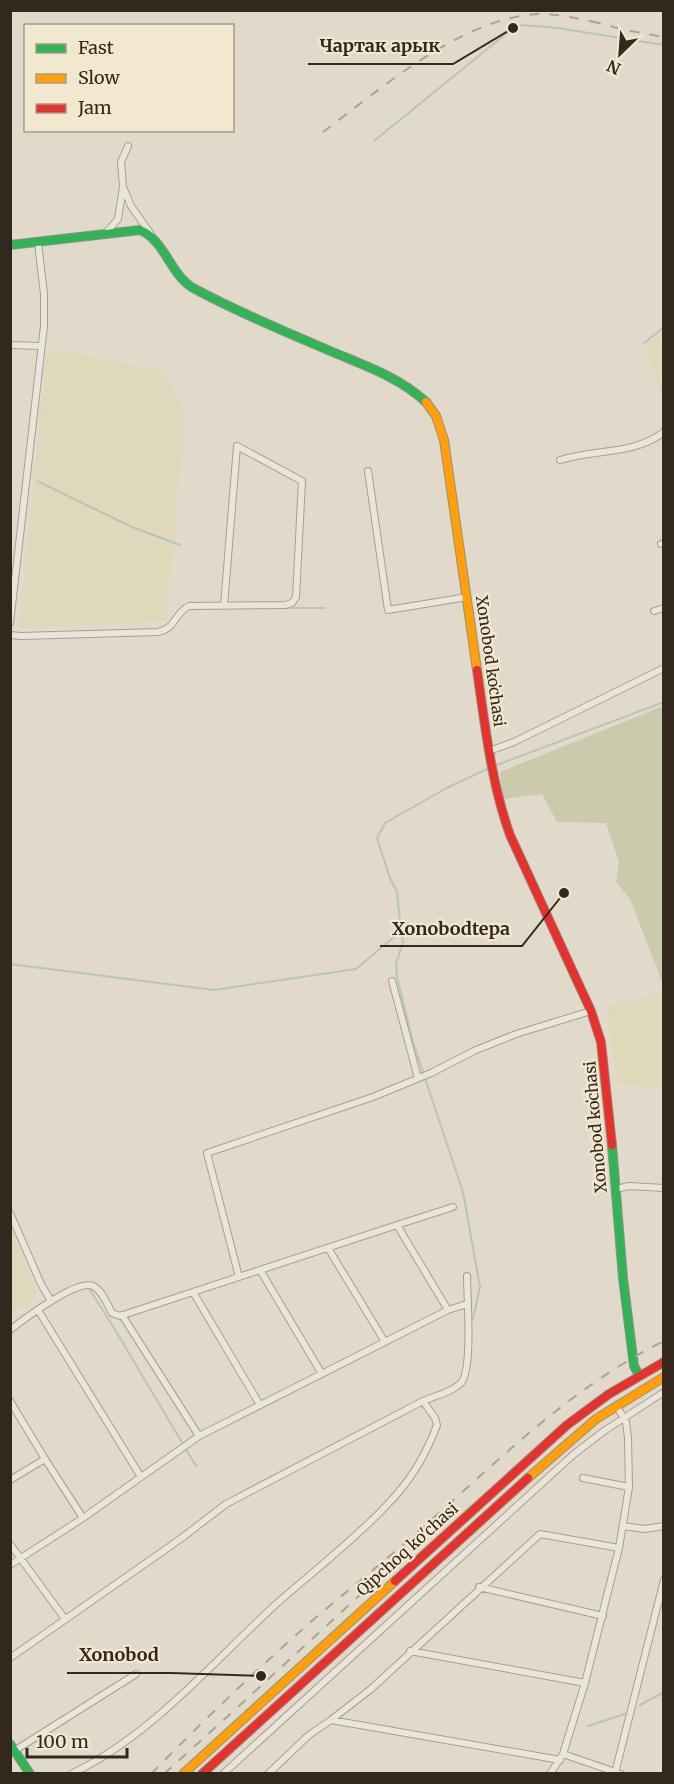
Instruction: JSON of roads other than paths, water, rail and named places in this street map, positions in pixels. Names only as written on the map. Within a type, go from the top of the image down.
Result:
[{"type":"main road","points":[[10,244],[38,243],[140,230],[156,241]]},
{"type":"main road","name":"Xonobod koʻchasi","points":[[156,241],[180,277],[191,287],[396,381],[414,391],[430,405],[438,419],[443,435],[491,767],[501,810],[510,835],[598,1030],[603,1054],[625,1294],[634,1366],[646,1387]]},
{"type":"main road","name":"Qipchoq ko'chasi","points":[[183,1773],[567,1425],[609,1394],[663,1362]]},
{"type":"main road","name":"Qipchoq ko'chasi","points":[[202,1773],[558,1450],[616,1405],[663,1377]]},
{"type":"main road","points":[[609,1394],[616,1405]]},
{"type":"main road","points":[[13,1748],[30,1773]]},
{"type":"street","points":[[105,234],[118,219],[123,187],[122,162],[128,146]]},
{"type":"street","points":[[123,187],[136,214],[156,241]]},
{"type":"street","points":[[10,623],[41,346],[44,294],[38,243]]},
{"type":"street","points":[[10,345],[41,346]]},
{"type":"street","points":[[560,459],[642,445],[663,432]]},
{"type":"street","points":[[10,635],[158,632],[170,628],[179,613],[187,607],[285,605],[292,603],[296,597],[302,481],[237,446],[224,606]]},
{"type":"street","points":[[368,471],[388,610],[467,597]]},
{"type":"street","points":[[654,611],[663,608]]},
{"type":"street","points":[[489,751],[531,734],[663,668]]},
{"type":"street","points":[[393,981],[418,1078]]},
{"type":"street","points":[[239,1277],[207,1153],[373,1097],[511,1036],[591,1011]]},
{"type":"street","points":[[616,1189],[629,1186],[663,1188]]},
{"type":"street","points":[[10,1329],[51,1301],[83,1285],[90,1284],[99,1290],[114,1315],[122,1315],[453,1207]]},
{"type":"street","points":[[10,1213],[51,1301]]},
{"type":"street","points":[[397,1226],[448,1310]]},
{"type":"street","points":[[328,1248],[385,1342]]},
{"type":"street","points":[[260,1270],[322,1374]]},
{"type":"street","points":[[10,1658],[179,1540],[226,1504],[423,1401],[453,1389],[461,1382],[468,1367],[467,1276]]},
{"type":"street","points":[[193,1292],[260,1405]]},
{"type":"street","points":[[10,1564],[83,1518],[199,1436],[448,1310],[467,1304]]},
{"type":"street","points":[[38,1310],[141,1477]]},
{"type":"street","points":[[122,1315],[199,1436]]},
{"type":"street","points":[[223,1773],[573,1454],[623,1417],[663,1392]]},
{"type":"street","points":[[10,1401],[83,1518]]},
{"type":"street","points":[[71,1773],[95,1762],[175,1702],[225,1652],[387,1506],[421,1461],[437,1425],[423,1401]]},
{"type":"street","points":[[553,1773],[562,1757],[585,1683],[623,1526],[629,1487],[628,1438],[623,1417],[616,1405]]},
{"type":"street","points":[[10,1480],[45,1459]]},
{"type":"street","points":[[583,1478],[629,1487]]},
{"type":"street","points":[[623,1526],[645,1529],[663,1526]]},
{"type":"street","points":[[268,1773],[309,1735],[332,1720],[370,1689],[540,1534],[619,1548]]},
{"type":"street","points":[[10,1544],[65,1619]]},
{"type":"street","points":[[332,1720],[562,1757],[618,1773],[663,1580]]},
{"type":"street","points":[[480,1587],[603,1616]]},
{"type":"street","points":[[410,1651],[585,1683]]},
{"type":"street","points":[[13,1748],[136,1674]]},
{"type":"waterway","points":[[374,141],[513,28],[522,25],[558,28],[664,45]]},
{"type":"waterway","points":[[644,343],[664,327]]},
{"type":"waterway","points":[[39,482],[132,527],[180,545]]},
{"type":"waterway","points":[[284,608],[324,608]]},
{"type":"waterway","points":[[494,766],[664,702]]},
{"type":"waterway","points":[[10,964],[214,990],[356,969],[401,931],[397,892],[377,838],[385,823],[447,788],[489,768]]},
{"type":"waterway","points":[[401,931],[403,942],[396,964],[397,977],[413,1042],[463,1192],[480,1287],[473,1319]]},
{"type":"waterway","points":[[88,1287],[196,1466]]},
{"type":"waterway","points":[[640,1705],[664,1692]]},
{"type":"waterway","points":[[588,1726],[625,1714]]},
{"type":"railway","points":[[323,132],[426,56],[484,26],[514,17],[543,14],[598,23]]},
{"type":"railway","points":[[591,21],[664,37]]},
{"type":"railway","points":[[151,1774],[190,1734],[292,1639],[407,1542],[536,1427],[597,1380],[664,1341]]},
{"type":"railway","points":[[164,1774],[398,1560]]},
{"type":"place","name":"Чартак арык","points":[[513,28]]},
{"type":"place","name":"Xonobodtepa","points":[[564,893]]},
{"type":"place","name":"Xonobod","points":[[261,1676]]}]
